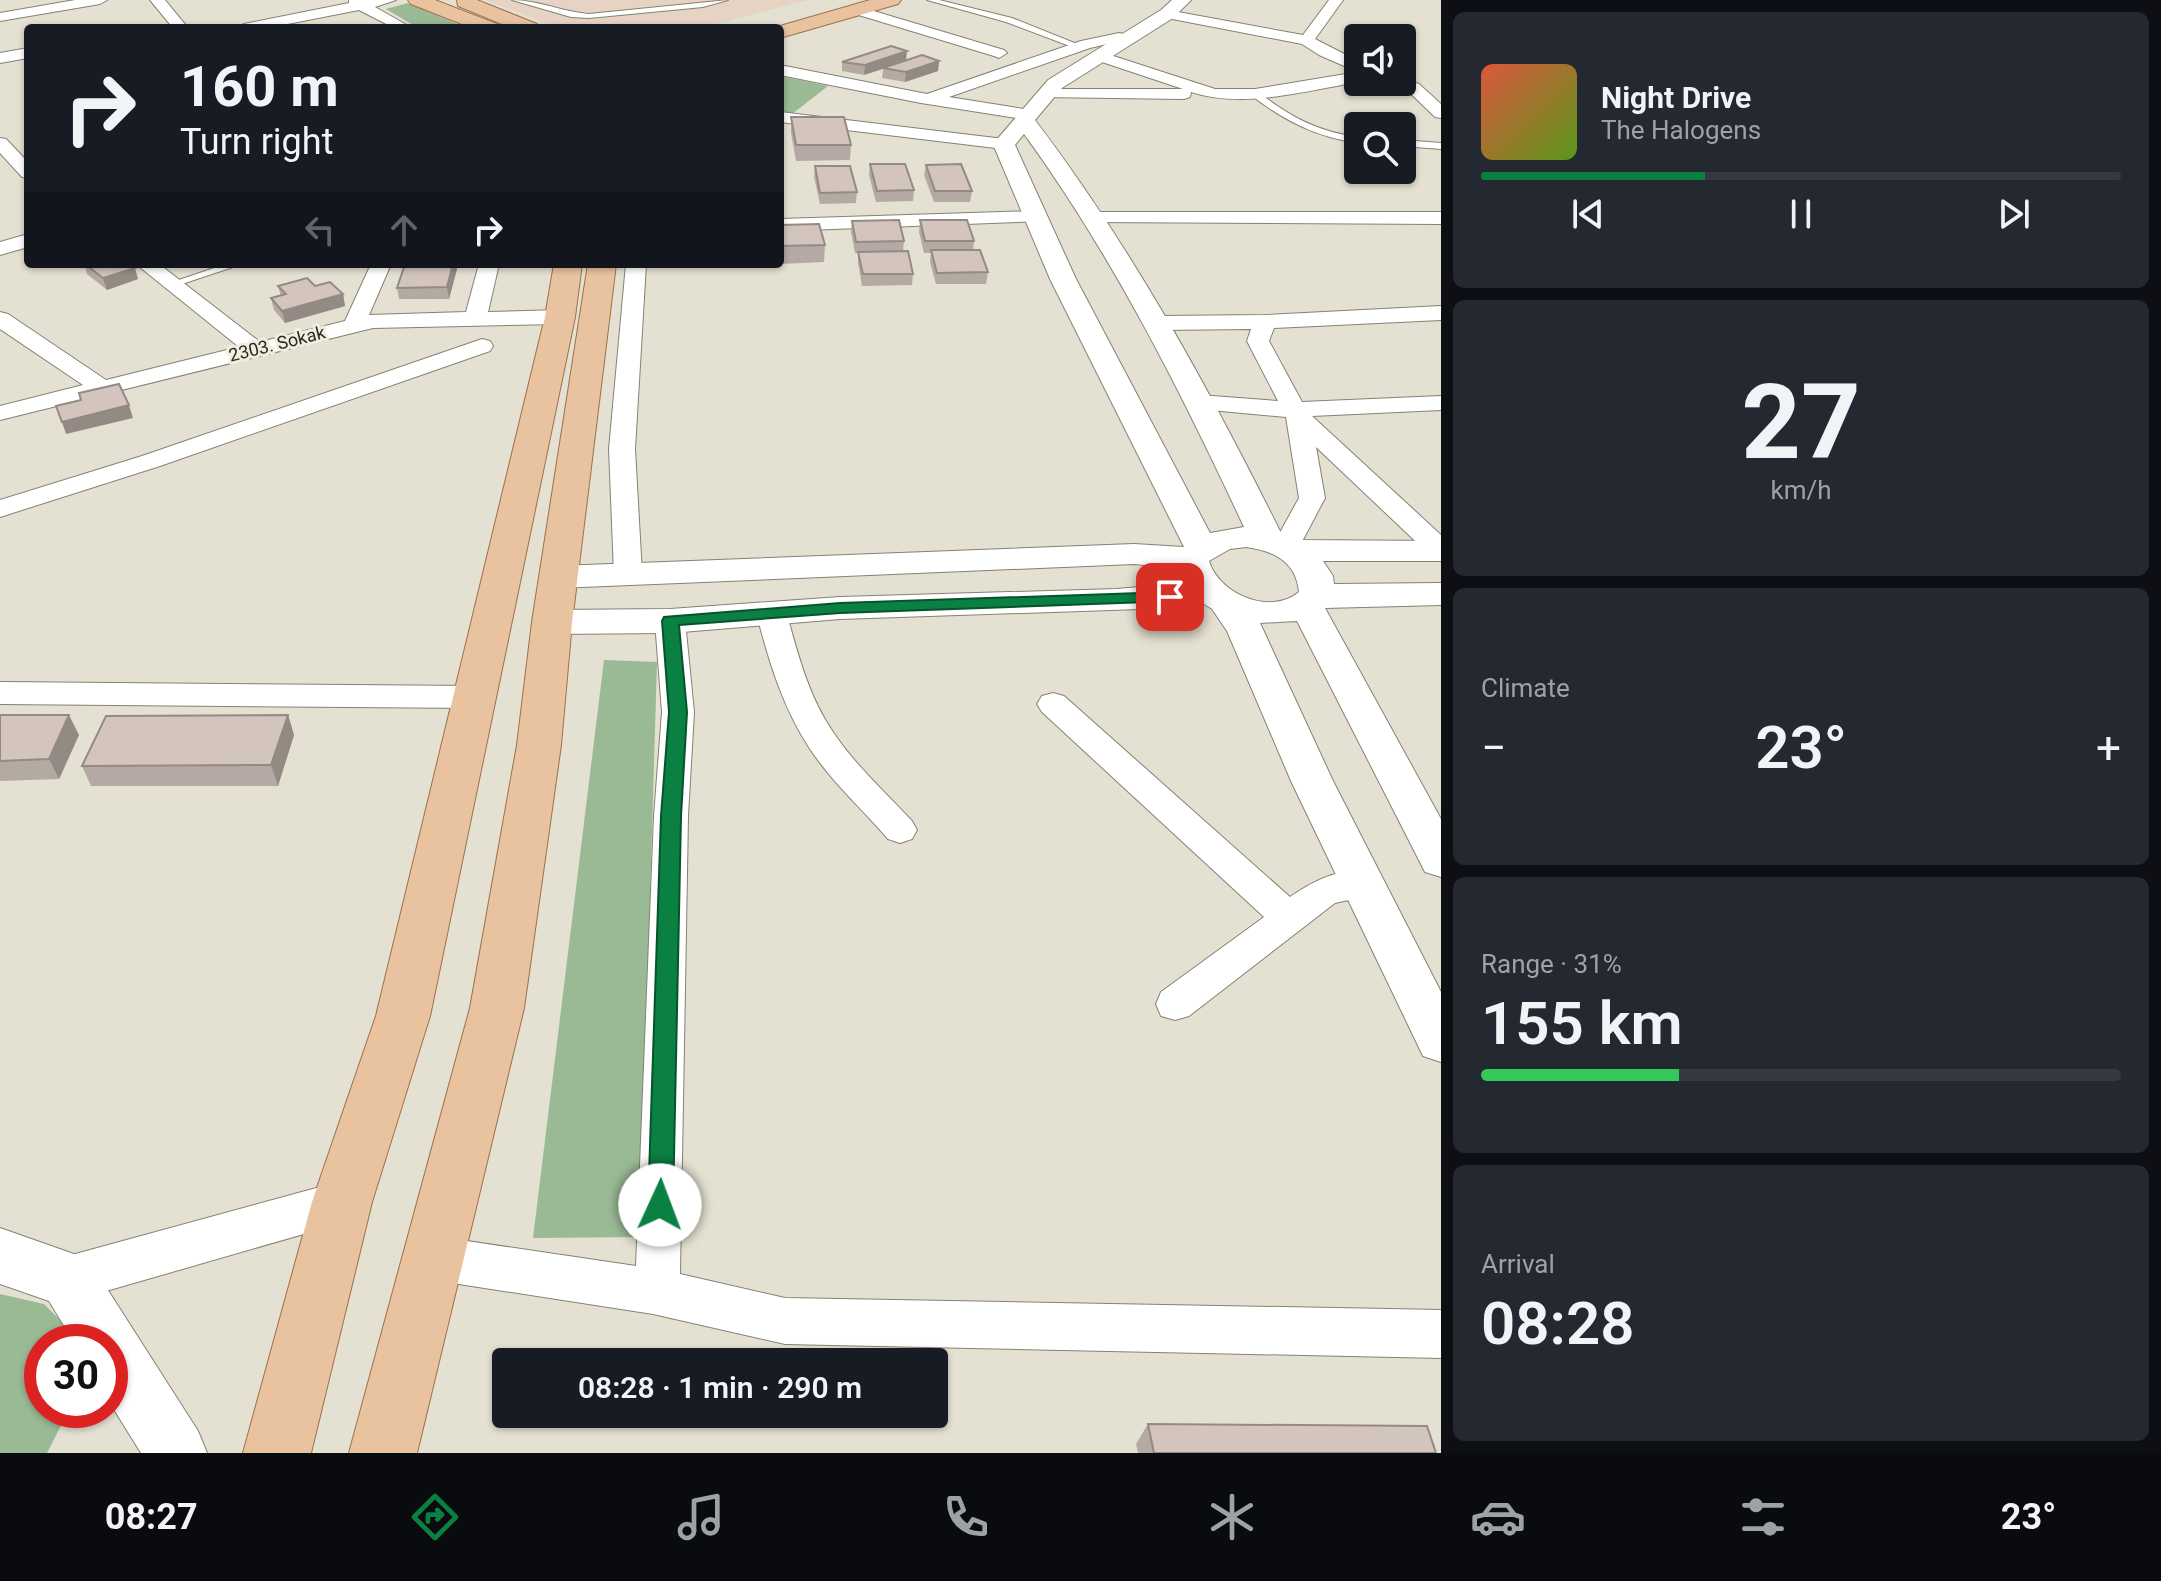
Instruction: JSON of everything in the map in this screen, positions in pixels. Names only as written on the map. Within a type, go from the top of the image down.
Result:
[{"type":"main road","points":[[418,0],[480,24]]},
{"type":"main road","points":[[459,0],[520,24]]},
{"type":"main road","points":[[759,24],[891,0]]},
{"type":"main road","points":[[784,30],[851,5]]},
{"type":"main road","points":[[277,1453],[342,1202],[403,1016],[560,317],[567,268]]},
{"type":"main road","points":[[383,1453],[497,1008],[539,745],[555,599],[601,268]]},
{"type":"street","points":[[6,16],[100,0]]},
{"type":"street","points":[[157,0],[178,24]]},
{"type":"street","points":[[261,24],[357,2],[389,0]]},
{"type":"street","points":[[1004,144],[1055,84],[1167,14],[1182,0]]},
{"type":"street","points":[[1307,40],[1336,0]]},
{"type":"street","points":[[357,2],[398,24]]},
{"type":"street","points":[[851,5],[999,53]]},
{"type":"street","points":[[1167,14],[1307,40],[1344,61]]},
{"type":"street","points":[[6,16],[24,29]]},
{"type":"street","points":[[929,99],[1078,46],[1132,35]]},
{"type":"street","points":[[0,58],[24,54]]},
{"type":"street","points":[[1098,56],[1214,94]]},
{"type":"street","points":[[784,71],[1028,118],[1063,167],[1159,323],[1199,402],[1281,546],[1310,564],[1319,580],[1310,600],[1313,617],[1441,860]]},
{"type":"street","points":[[1047,94],[1255,94],[1344,79]]},
{"type":"street","points":[[1416,85],[1441,84]]},
{"type":"street","points":[[1416,94],[1441,113]]},
{"type":"street","points":[[784,117],[1004,144]]},
{"type":"street","points":[[1,146],[24,143]]},
{"type":"street","points":[[1004,144],[1063,279],[1206,574],[1245,629],[1312,781],[1441,1041]]},
{"type":"street","points":[[1,146],[24,169]]},
{"type":"street","points":[[784,225],[1037,217]]},
{"type":"street","points":[[1094,218],[1441,218]]},
{"type":"street","points":[[0,249],[24,241]]},
{"type":"street","points":[[151,268],[255,349]]},
{"type":"street","points":[[354,325],[379,268]]},
{"type":"street","points":[[475,319],[488,268]]},
{"type":"street","points":[[628,574],[622,449],[636,268]]},
{"type":"street","points":[[1159,323],[1265,322],[1441,313]]},
{"type":"street","name":"2303. Sokak","points":[[0,413],[373,321],[560,317]]},
{"type":"street","points":[[0,319],[100,386]]},
{"type":"street","points":[[1265,322],[1258,341],[1296,414],[1312,498],[1281,546]]},
{"type":"street","points":[[0,345],[26,336]]},
{"type":"street","points":[[3,506],[151,461],[482,346]]},
{"type":"street","points":[[1199,402],[1296,414],[1441,403]]},
{"type":"street","points":[[1296,414],[1441,550]]},
{"type":"street","points":[[555,599],[670,621],[840,608],[1117,600],[1170,597],[1206,574],[1217,538],[1241,536],[1281,546],[1441,550]]},
{"type":"street","points":[[555,599],[628,574],[1134,554],[1206,574],[1253,611],[1281,612],[1310,600],[1441,594]]},
{"type":"street","points":[[772,615],[791,682],[816,731],[833,756],[900,830]]},
{"type":"street","points":[[653,1291],[659,1266],[671,816],[678,712],[670,621]]},
{"type":"street","points":[[0,693],[475,697]]},
{"type":"street","points":[[1053,704],[1289,918]]},
{"type":"street","points":[[1175,1004],[1325,891],[1363,884]]},
{"type":"street","points":[[0,1256],[68,1279],[342,1202]]},
{"type":"street","points":[[433,1258],[653,1291],[785,1321],[1441,1334]]},
{"type":"street","points":[[68,1279],[96,1324]]},
{"type":"street","points":[[128,1376],[176,1453]]},
{"type":"lane","points":[[516,0],[571,15],[589,16],[703,5],[724,0]]},
{"type":"lane","points":[[931,0],[1009,20],[1078,46]]},
{"type":"lane","points":[[1255,94],[1296,125],[1344,138]]},
{"type":"lane","points":[[1416,144],[1441,146]]},
{"type":"lane","points":[[172,284],[224,268]]},
{"type":"shaded area","points":[[485,0],[808,0],[716,24],[548,24]]},
{"type":"green space","points":[[408,3],[458,24],[411,24],[386,9]]},
{"type":"green space","points":[[784,77],[828,86],[792,114],[784,113]]},
{"type":"green space","points":[[604,660],[657,662],[640,1237],[533,1238]]},
{"type":"green space","points":[[0,1294],[44,1304],[64,1324],[24,1324],[24,1428],[60,1428],[47,1453],[0,1453]]},
{"type":"building","points":[[891,46],[907,51],[865,65],[842,62]]},
{"type":"building","points":[[922,55],[939,61],[906,72],[883,68]]},
{"type":"building","points":[[791,117],[844,117],[851,145],[796,145]]},
{"type":"building","points":[[870,164],[905,164],[914,190],[877,191]]},
{"type":"building","points":[[961,164],[972,191],[935,191],[926,165]]},
{"type":"building","points":[[815,166],[850,166],[857,192],[820,193]]},
{"type":"building","points":[[899,220],[904,241],[856,242],[852,221]]},
{"type":"building","points":[[920,220],[967,220],[974,241],[925,241]]},
{"type":"building","points":[[819,224],[825,245],[784,246],[784,225]]},
{"type":"building","points":[[931,250],[980,250],[988,272],[937,273]]},
{"type":"building","points":[[908,251],[913,274],[863,274],[858,252]]},
{"type":"building","points":[[90,268],[135,268],[103,278]]},
{"type":"building","points":[[404,268],[452,268],[447,287],[397,288]]},
{"type":"building","points":[[307,278],[315,286],[330,282],[343,294],[282,311],[271,298],[286,294],[278,286]]},
{"type":"building","points":[[119,384],[129,405],[62,422],[56,406],[81,400],[79,393]]},
{"type":"building","points":[[0,715],[69,715],[49,759],[0,761]]},
{"type":"building","points":[[288,715],[271,765],[82,766],[106,716]]},
{"type":"building","points":[[1148,1424],[1427,1426],[1436,1453],[1154,1453]]},
{"type":"route","points":[[660,1205],[671,816],[678,712],[670,621],[840,608],[1170,597]]}]
